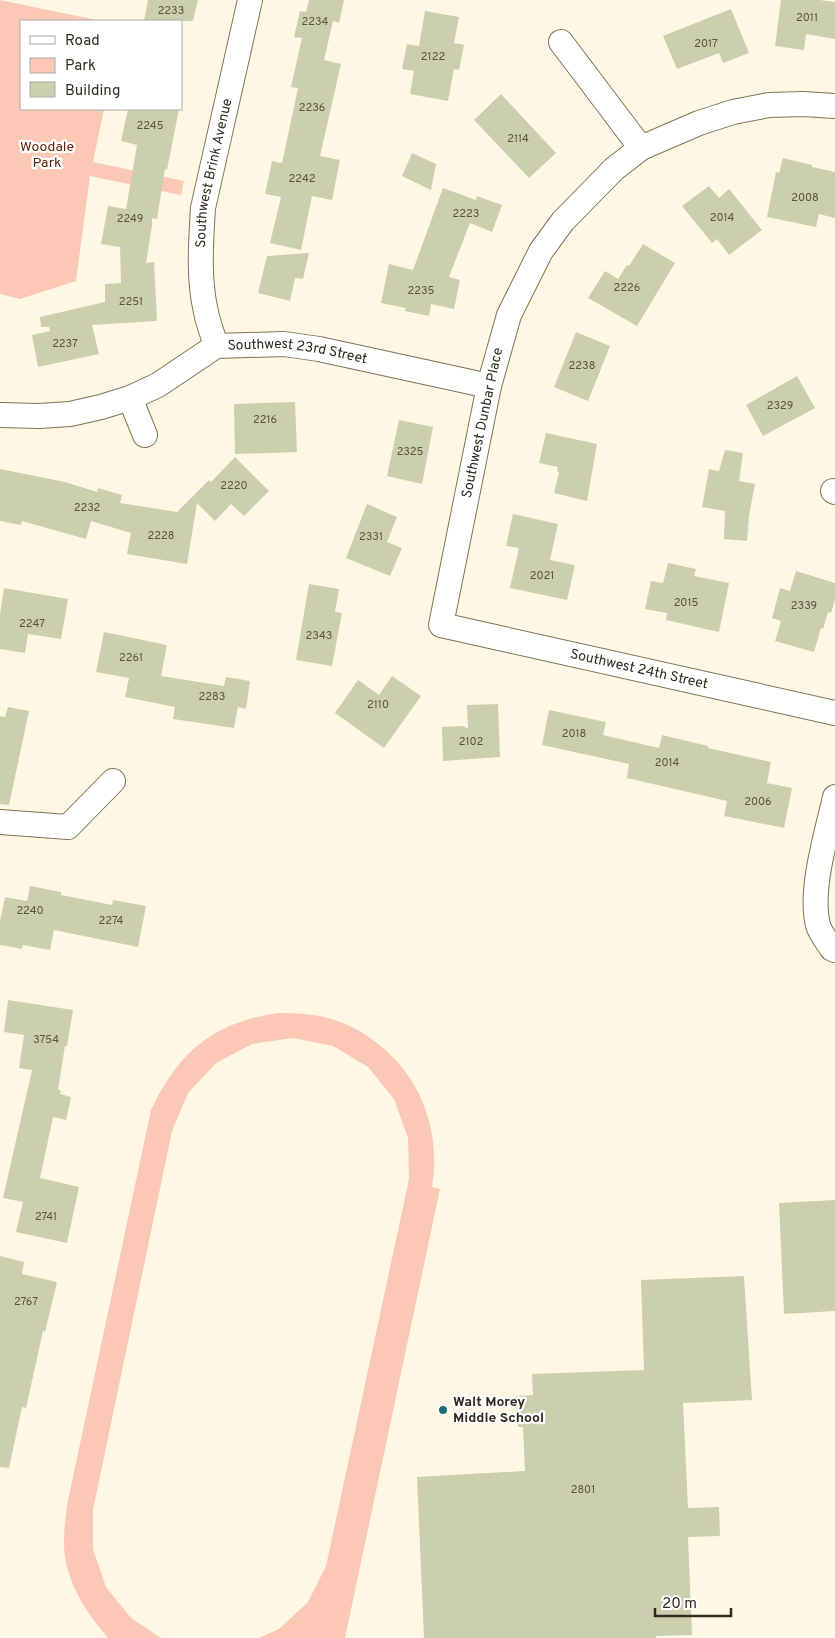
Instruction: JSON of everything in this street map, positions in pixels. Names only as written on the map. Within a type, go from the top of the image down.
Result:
[{"type":"street","name":"Southwest Brink Avenue","points":[[216,346],[206,312],[202,277],[200,243],[203,208],[250,0]]},
{"type":"street","points":[[560,42],[641,148]]},
{"type":"street","name":"Southwest Dunbar Place","points":[[441,625],[489,386],[509,314],[542,251],[563,221],[614,169],[641,148],[699,123],[733,112],[769,105],[803,104],[835,106]]},
{"type":"street","name":"Southwest 23rd Street","points":[[0,415],[39,416],[70,414],[130,398],[158,385],[216,346],[284,344],[319,349],[489,386]]},
{"type":"street","points":[[130,398],[145,436]]},
{"type":"street","name":"Southwest 24th Street","points":[[441,625],[835,713]]},
{"type":"street","points":[[0,822],[68,827],[113,781]]},
{"type":"street","points":[[835,797],[818,879],[815,903],[818,927],[832,949],[835,950]]},
{"type":"green space","name":"Woodale Park","points":[[0,0],[96,20],[20,20],[20,110],[104,110],[93,162],[184,181],[181,195],[90,176],[76,281],[20,299],[0,294]]},
{"type":"green space","points":[[279,1013],[315,1015],[342,1022],[372,1039],[391,1055],[406,1073],[418,1093],[427,1114],[433,1138],[432,1187],[440,1189],[345,1638],[259,1638],[279,1629],[308,1602],[326,1566],[409,1179],[408,1138],[394,1099],[368,1067],[333,1046],[293,1038],[252,1044],[216,1063],[188,1093],[172,1131],[93,1510],[93,1549],[106,1587],[131,1618],[161,1638],[108,1638],[91,1617],[71,1581],[65,1554],[65,1527],[67,1505],[151,1110],[174,1071],[201,1043],[217,1032],[236,1024],[256,1017]]},
{"type":"building","points":[[148,0],[198,0],[193,21],[144,20]]},
{"type":"building","points":[[309,0],[344,0],[339,23],[333,21],[324,60],[341,64],[320,156],[340,160],[332,200],[312,196],[301,250],[270,243],[281,197],[265,194],[272,161],[282,163],[298,88],[291,87],[302,38],[294,37],[300,11],[306,12]]},
{"type":"building","points":[[781,0],[835,2],[835,39],[806,34],[804,50],[775,46]]},
{"type":"building","points":[[731,9],[749,53],[723,63],[719,53],[677,69],[663,36]]},
{"type":"building","points":[[425,11],[459,17],[454,43],[464,45],[459,70],[454,69],[448,101],[410,94],[414,71],[402,69],[407,44],[419,46]]},
{"type":"building","points":[[501,94],[556,153],[529,178],[474,120]]},
{"type":"building","points":[[128,110],[179,110],[167,170],[165,169],[157,219],[152,218],[146,263],[154,262],[157,321],[92,325],[99,354],[38,367],[32,335],[50,331],[49,327],[41,327],[40,317],[105,302],[105,284],[121,283],[120,247],[101,244],[108,206],[126,209],[137,145],[121,141]]},
{"type":"building","points":[[412,153],[436,164],[431,190],[402,176]]},
{"type":"building","points":[[783,158],[835,172],[835,218],[819,214],[816,227],[767,217],[776,172],[779,173]]},
{"type":"building","points":[[709,186],[719,198],[729,189],[762,230],[729,255],[717,239],[712,243],[682,206]]},
{"type":"building","points":[[443,188],[476,200],[477,196],[502,205],[492,232],[470,223],[449,277],[460,280],[454,309],[431,304],[429,316],[405,311],[406,308],[381,303],[389,264],[413,270]]},
{"type":"building","points":[[643,244],[675,263],[637,326],[588,298],[605,271],[618,279]]},
{"type":"building","points":[[309,253],[303,279],[295,278],[290,301],[258,293],[267,256]]},
{"type":"building","points":[[576,332],[610,346],[588,401],[554,387]]},
{"type":"building","points":[[797,376],[815,408],[763,436],[746,405]]},
{"type":"building","points":[[295,402],[297,452],[235,454],[234,404]]},
{"type":"building","points":[[399,420],[433,427],[422,484],[387,476]]},
{"type":"building","points":[[546,433],[597,444],[587,501],[554,493],[559,472],[557,472],[558,467],[539,463]]},
{"type":"building","points":[[725,450],[743,453],[739,481],[755,484],[749,515],[747,541],[724,539],[725,511],[702,507],[709,469],[719,471]]},
{"type":"building","points":[[235,457],[269,491],[244,516],[231,504],[215,521],[197,503],[187,564],[127,554],[131,533],[91,521],[86,539],[22,521],[21,525],[0,521],[0,469],[65,482],[97,492],[98,488],[122,495],[120,503],[177,512],[209,480],[211,482]]},
{"type":"building","points":[[367,504],[397,517],[387,542],[402,548],[390,576],[346,558]]},
{"type":"building","points":[[513,514],[558,524],[550,560],[575,565],[567,600],[510,588],[519,548],[506,546]]},
{"type":"building","points":[[668,563],[696,569],[694,576],[729,583],[719,632],[666,620],[667,613],[645,609],[651,581],[663,583]]},
{"type":"building","points":[[796,571],[835,583],[835,600],[831,613],[828,612],[823,629],[821,628],[814,652],[775,641],[781,621],[772,618],[780,588],[790,591]]},
{"type":"building","points":[[309,584],[339,589],[335,612],[342,613],[332,666],[296,660]]},
{"type":"building","points":[[4,588],[68,599],[61,639],[28,634],[25,653],[0,649],[0,614]]},
{"type":"building","points":[[104,632],[167,645],[161,676],[224,686],[226,677],[250,681],[246,709],[238,707],[234,728],[173,719],[175,707],[125,697],[129,678],[96,672]]},
{"type":"building","points":[[392,676],[421,696],[384,748],[335,713],[358,680],[379,695]]},
{"type":"building","points":[[498,704],[500,757],[443,761],[442,727],[463,726],[468,729],[467,705]]},
{"type":"building","points":[[8,707],[29,711],[9,805],[0,804],[0,716],[5,717]]},
{"type":"building","points":[[549,710],[606,722],[603,735],[659,748],[662,735],[708,746],[708,748],[771,762],[767,783],[792,788],[784,828],[724,816],[727,801],[627,778],[629,764],[542,745]]},
{"type":"building","points":[[30,886],[61,892],[61,895],[112,905],[113,900],[146,906],[138,947],[54,930],[50,950],[23,945],[22,949],[0,945],[0,921],[5,897],[27,901]]},
{"type":"building","points":[[8,1000],[73,1010],[58,1090],[61,1090],[60,1094],[71,1097],[66,1120],[53,1117],[40,1178],[79,1187],[67,1243],[16,1232],[23,1202],[3,1198],[32,1070],[19,1068],[24,1035],[4,1032]]},
{"type":"building","points":[[835,1200],[835,1311],[784,1314],[779,1203]]},
{"type":"building","points":[[0,1256],[24,1262],[22,1274],[57,1282],[45,1332],[43,1331],[26,1408],[22,1407],[9,1468],[0,1467]]},
{"type":"building","points":[[744,1276],[752,1400],[683,1403],[688,1508],[719,1507],[720,1536],[688,1537],[692,1635],[656,1636],[656,1638],[424,1638],[417,1477],[525,1471],[523,1427],[518,1427],[516,1396],[533,1395],[532,1374],[644,1370],[641,1280]]},
{"type":"place","name":"Walt Morey Middle School","points":[[443,1410]]}]
